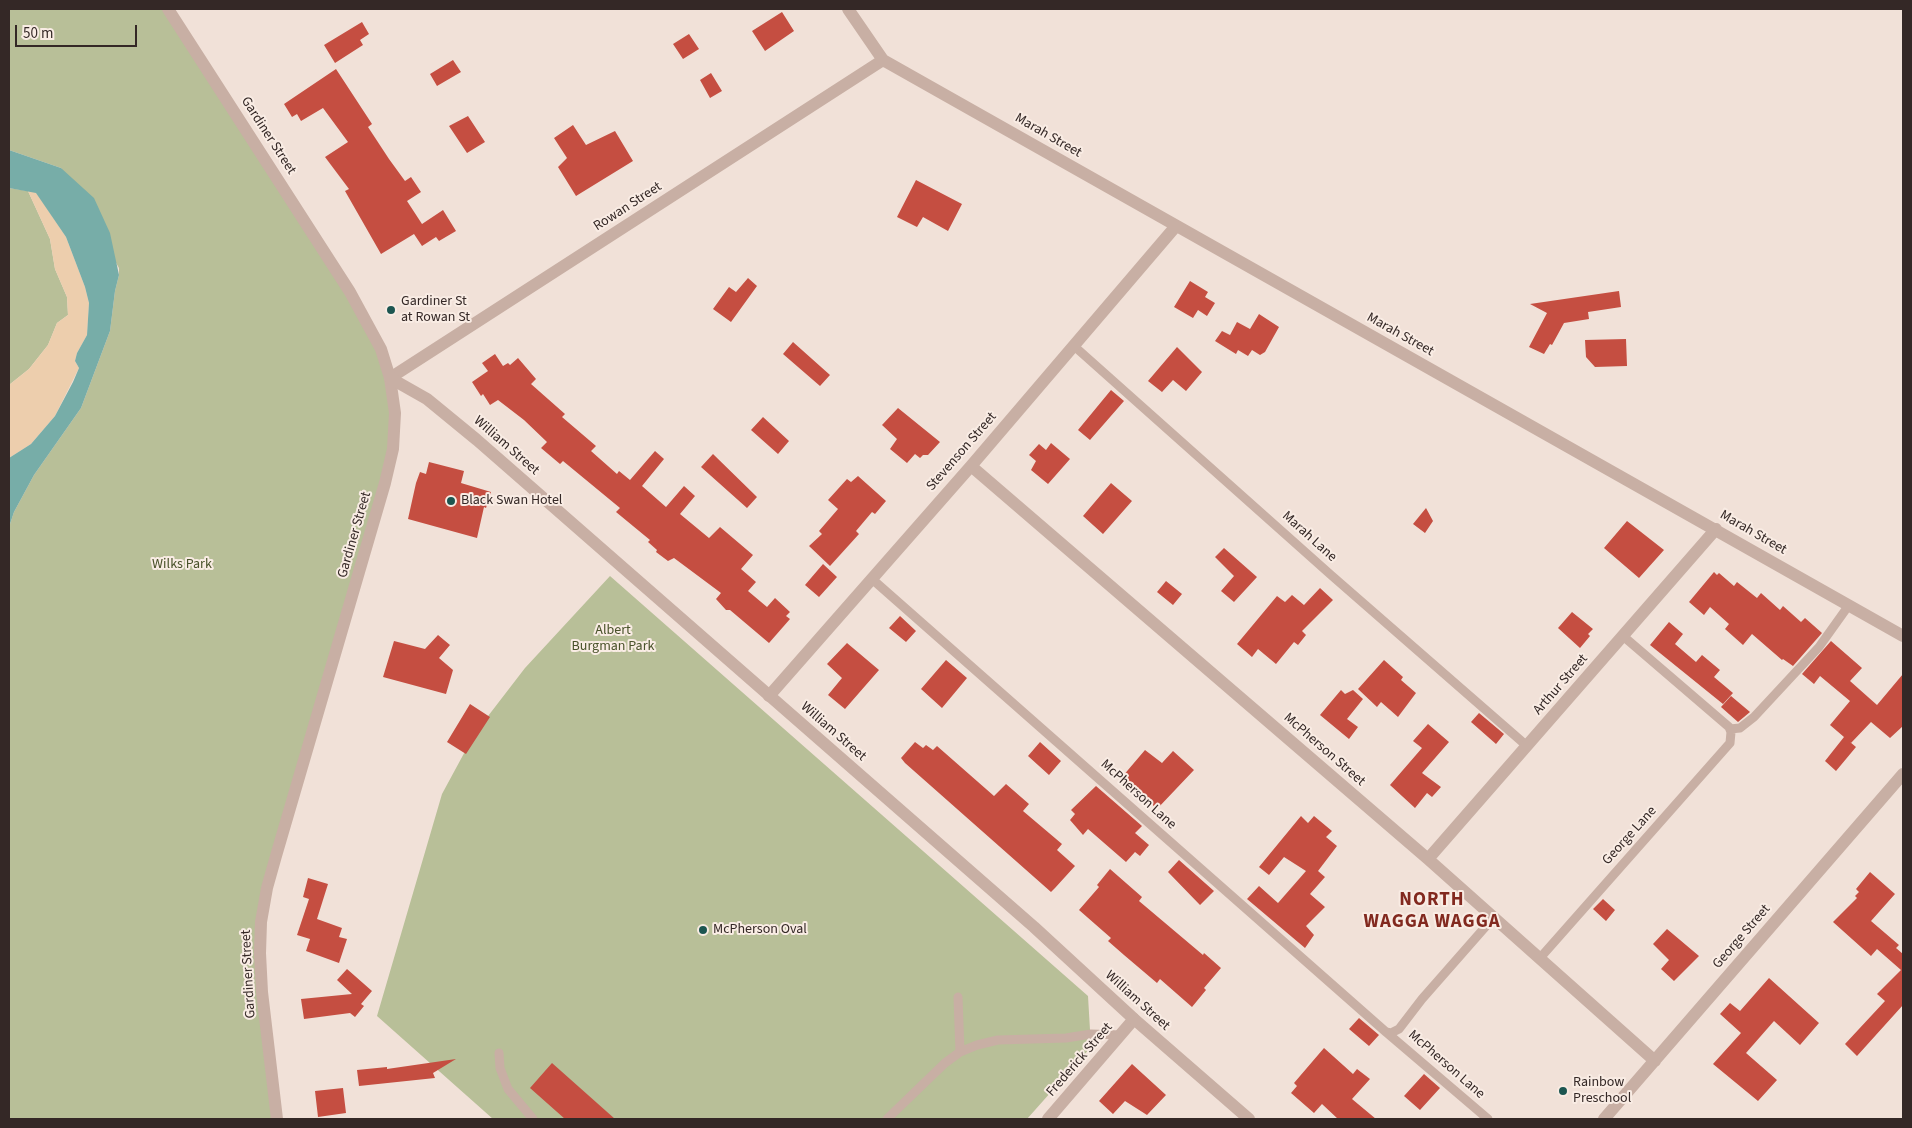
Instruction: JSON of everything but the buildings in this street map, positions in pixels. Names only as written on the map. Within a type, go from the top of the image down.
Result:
[{"type":"street","name":"Gardiner Street","points":[[168,9],[368,323],[390,378],[395,412],[393,449],[385,483],[276,856],[267,888],[261,922],[262,992],[276,1119]]},
{"type":"street","points":[[848,9],[883,60]]},
{"type":"street","name":"Rowan Street","points":[[390,378],[883,60]]},
{"type":"street","name":"Marah Street","points":[[883,60],[1903,636]]},
{"type":"street","name":"Stevenson Street","points":[[769,696],[971,466],[1176,226]]},
{"type":"street","name":"William Street","points":[[390,378],[427,398],[471,435],[1034,927],[1134,1019],[1249,1119]]},
{"type":"street","name":"McPherson Street","points":[[971,466],[1428,859],[1655,1060]]},
{"type":"street","name":"Arthur Street","points":[[1428,859],[1716,529]]},
{"type":"street","name":"George Street","points":[[1604,1119],[1903,774]]},
{"type":"street","name":"Frederick Street","points":[[1048,1119],[1134,1019]]},
{"type":"lane","name":"Marah Lane","points":[[1074,346],[1331,575],[1528,746]]},
{"type":"lane","name":"McPherson Lane","points":[[872,579],[1386,1032],[1488,1119]]},
{"type":"lane","points":[[1623,636],[1730,730],[1740,728],[1754,717],[1819,648],[1849,605]]},
{"type":"lane","name":"George Lane","points":[[1540,958],[1730,743],[1730,730]]},
{"type":"lane","name":"McPherson Lane","points":[[1386,1032],[1391,1033],[1399,1029],[1422,999],[1494,917]]},
{"type":"lane","points":[[958,997],[960,1052]]},
{"type":"lane","points":[[887,1119],[945,1063],[960,1052],[992,1041],[1066,1038],[1090,1034],[1122,1035]]},
{"type":"lane","points":[[499,1053],[500,1068],[508,1089],[533,1119]]},
{"type":"green space","name":"Wilks Park","points":[[9,9],[168,9],[350,292],[390,378],[393,449],[261,922],[277,1119],[9,1119],[9,527],[14,512],[34,475],[81,408],[110,331],[119,268],[61,168],[9,150]]},
{"type":"green space","points":[[9,188],[28,191],[50,239],[55,269],[67,297],[68,315],[57,323],[48,345],[29,369],[9,385]]},
{"type":"green space","name":"McPherson Oval","points":[[610,576],[1088,996],[1091,1047],[1027,1119],[493,1119],[377,1016],[442,794],[475,733],[525,668]]},
{"type":"sand","points":[[28,191],[36,192],[66,237],[89,303],[87,335],[77,353],[75,361],[79,368],[55,416],[31,444],[9,458],[9,385],[29,369],[48,345],[57,323],[68,315],[67,297],[55,269],[50,239]]},
{"type":"water","points":[[9,150],[61,168],[94,198],[110,233],[119,275],[110,331],[81,408],[34,475],[14,512],[9,527],[9,458],[31,444],[55,416],[73,382],[79,368],[75,361],[77,353],[87,335],[89,303],[66,237],[36,193],[9,188]]},
{"type":"place","name":"Gardiner St at Rowan St","points":[[391,310]]},
{"type":"place","name":"Black Swan Hotel","points":[[451,501]]},
{"type":"place","name":"McPherson Oval","points":[[703,930]]},
{"type":"place","name":"Rainbow Preschool","points":[[1563,1091]]},
{"type":"district","name":"NORTH WAGGA WAGGA","points":[[1432,912]]},
{"type":"park label","name":"Albert Burgman Park","points":[[613,640]]}]
